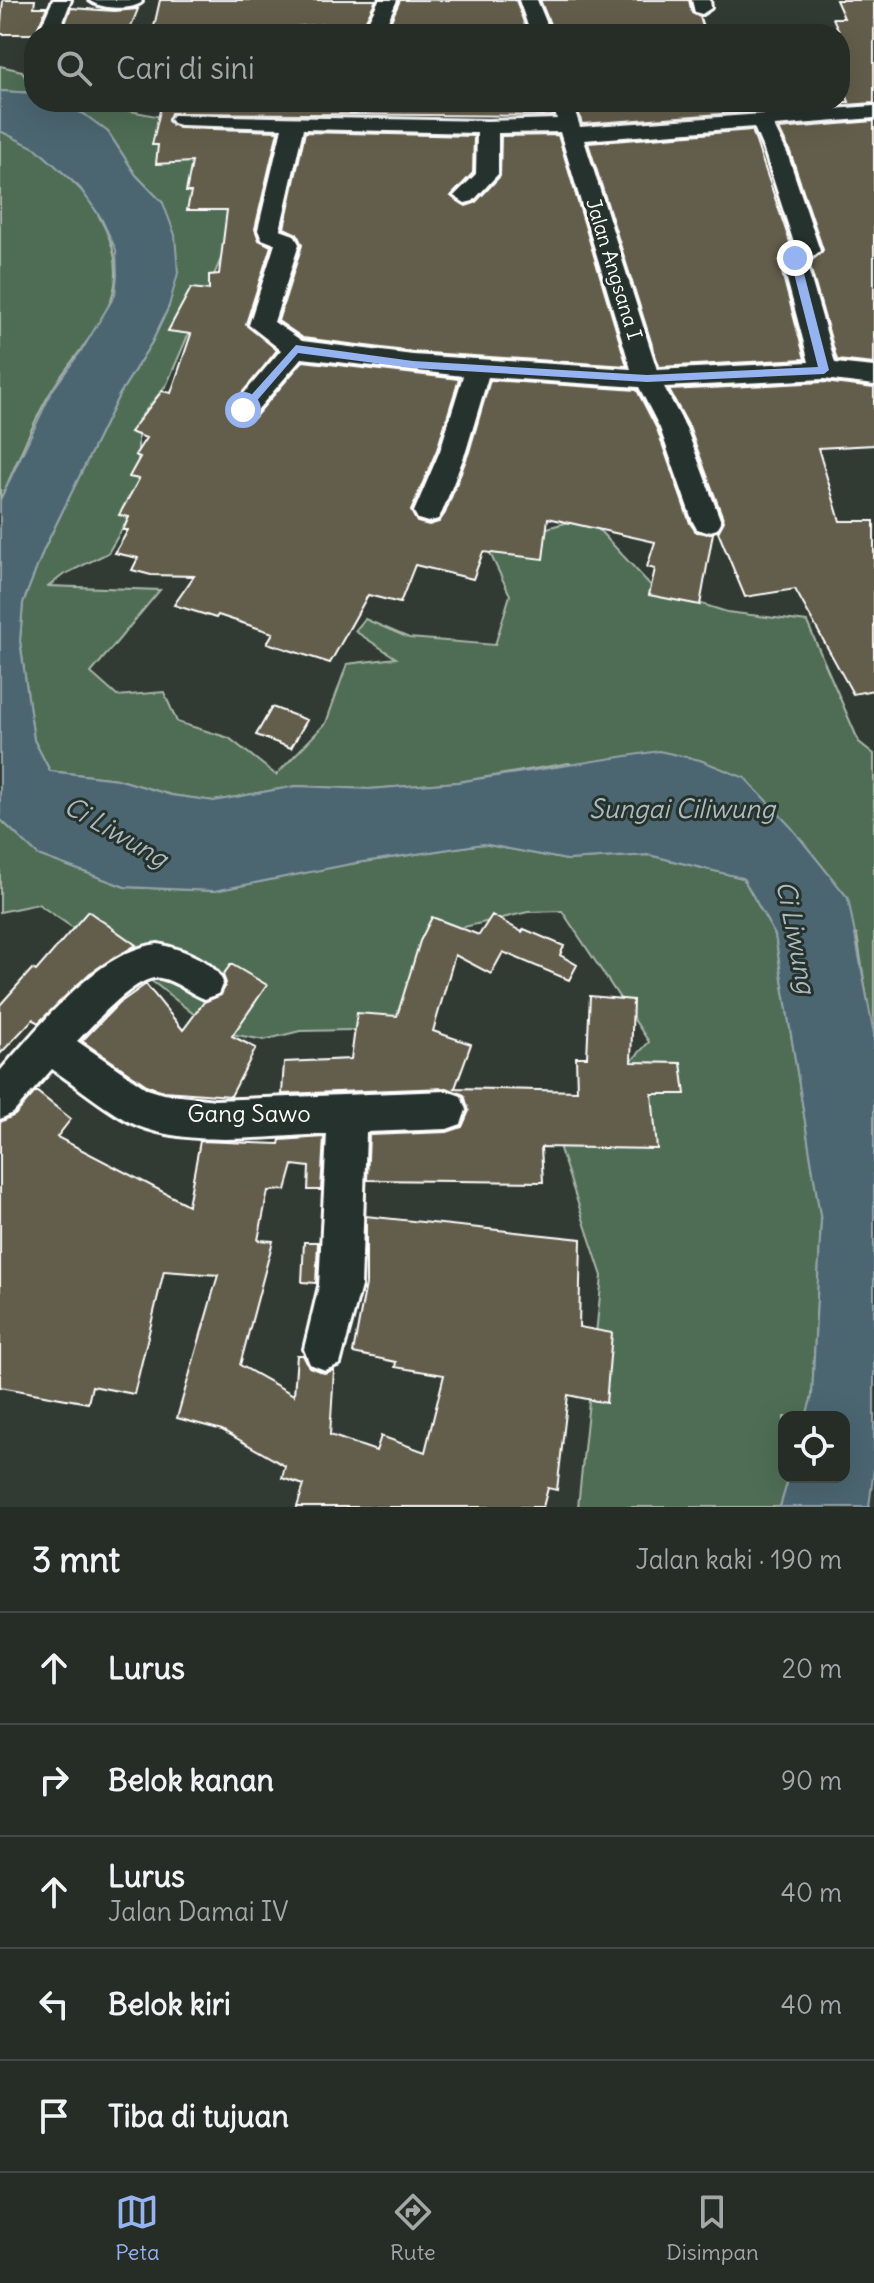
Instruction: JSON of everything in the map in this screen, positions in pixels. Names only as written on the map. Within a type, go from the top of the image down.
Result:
[{"type":"street","points":[[52,24],[62,0]]},
{"type":"street","points":[[98,0],[133,2]]},
{"type":"street","points":[[377,24],[388,0]]},
{"type":"street","points":[[528,0],[537,24]]},
{"type":"street","points":[[353,124],[355,112]]},
{"type":"street","name":"Jalan Angsana I","points":[[565,112],[647,379],[673,428],[707,522]]},
{"type":"street","points":[[180,119],[220,115],[294,123],[571,129],[874,112]]},
{"type":"street","points":[[761,120],[776,153],[808,251],[794,260],[824,370]]},
{"type":"street","points":[[294,123],[269,230],[270,234],[286,240],[287,244],[261,325],[296,349],[413,364],[647,379],[824,370],[874,376]]},
{"type":"street","points":[[465,196],[482,181],[489,169],[487,127]]},
{"type":"street","points":[[243,410],[296,349]]},
{"type":"street","points":[[428,512],[453,451],[478,369]]},
{"type":"street","points":[[0,1100],[49,1044],[124,973],[139,963],[159,961],[205,982]]},
{"type":"street","name":"Gang Sawo","points":[[49,1044],[138,1106],[163,1113],[215,1119],[447,1110]]},
{"type":"street","points":[[325,1349],[340,1286],[347,1113]]},
{"type":"green space","points":[[0,66],[22,71],[24,92],[0,91]]},
{"type":"green space","points":[[80,112],[136,112],[181,121],[189,146],[244,219],[220,261],[167,384],[138,420],[138,502],[108,553],[63,575],[49,586],[160,590],[91,673],[117,696],[164,692],[177,722],[229,738],[276,775],[326,723],[347,664],[396,658],[355,631],[365,619],[409,638],[495,645],[510,595],[486,545],[587,517],[654,589],[727,612],[807,622],[859,742],[874,754],[874,1043],[857,935],[569,763],[458,782],[369,789],[296,786],[214,801],[171,795],[117,779],[50,771],[34,740],[20,641],[23,603],[44,549],[119,395],[152,342],[169,306],[163,203],[136,175],[108,132]]},
{"type":"green space","points":[[0,131],[20,138],[38,150],[86,195],[105,228],[114,253],[116,275],[104,315],[44,403],[0,500]]},
{"type":"green space","points":[[0,819],[38,855],[125,887],[214,891],[337,866],[483,844],[567,860],[649,855],[743,878],[775,935],[821,1221],[812,1396],[808,1411],[778,1411],[778,1483],[787,1483],[780,1507],[578,1507],[602,1276],[560,1149],[587,1109],[649,1042],[562,911],[528,912],[451,930],[404,1029],[300,1031],[264,1040],[215,1031],[157,985],[38,904],[0,912]]},
{"type":"water","name":"Sungai Ciliwung","points":[[0,91],[24,92],[24,112],[80,112],[108,132],[136,175],[163,203],[175,235],[178,273],[169,306],[152,342],[119,395],[44,549],[23,603],[20,641],[34,740],[50,771],[117,779],[171,795],[214,801],[296,786],[369,789],[458,782],[659,751],[700,760],[745,778],[791,827],[848,898],[874,1034],[874,1469],[869,1507],[780,1507],[787,1483],[850,1483],[850,1411],[808,1411],[812,1396],[821,1221],[775,935],[743,878],[649,855],[567,860],[483,844],[356,863],[214,891],[125,887],[38,855],[0,819],[0,500],[52,391],[115,295],[117,275],[116,250],[101,218],[80,188],[37,149],[0,131]]},
{"type":"building","points":[[3,0],[35,0],[34,7],[47,7],[39,24],[24,24],[24,34],[0,34]]},
{"type":"building","points":[[160,0],[376,0],[364,24],[155,24]]},
{"type":"building","points":[[400,0],[516,0],[524,24],[389,24]]},
{"type":"building","points":[[540,0],[689,0],[692,13],[700,17],[702,24],[550,24]]},
{"type":"building","points":[[836,0],[874,0],[874,103],[850,105],[850,24],[836,24],[833,18],[844,18]]},
{"type":"building","points":[[71,8],[138,9],[132,24],[65,24]]},
{"type":"building","points":[[160,112],[552,112],[553,116],[171,113],[168,121],[179,128],[278,131],[255,229],[259,240],[271,246],[246,324],[277,350],[228,412],[233,419],[242,422],[254,418],[303,361],[459,379],[437,450],[411,511],[417,522],[429,525],[439,522],[445,513],[469,452],[490,380],[637,390],[657,429],[690,523],[696,532],[713,533],[700,605],[649,595],[655,569],[647,567],[655,542],[548,518],[543,559],[483,552],[473,579],[415,565],[400,603],[368,595],[330,663],[267,643],[273,633],[174,605],[194,576],[151,575],[132,570],[138,558],[115,553],[128,530],[123,530],[129,517],[119,515],[139,479],[129,477],[140,457],[135,455],[146,438],[130,432],[162,391],[171,393],[191,334],[168,331],[191,288],[209,290],[209,275],[219,274],[227,210],[187,210],[191,192],[186,192],[192,162],[156,164],[158,145],[152,145]]},
{"type":"building","points":[[578,112],[749,112],[582,124]]},
{"type":"building","points":[[874,121],[874,364],[837,360],[809,263],[823,250],[790,152],[779,129]]},
{"type":"building","points":[[752,130],[792,248],[779,261],[805,359],[659,367],[588,143]]},
{"type":"building","points":[[305,132],[474,136],[473,173],[451,196],[466,206],[475,203],[500,176],[501,136],[558,135],[627,366],[413,352],[303,338],[278,321],[302,245],[297,234],[284,228]]},
{"type":"building","points":[[824,382],[874,388],[874,445],[818,448],[840,521],[874,521],[874,690],[853,694],[795,589],[745,597],[718,532],[724,521],[689,427],[669,390]]},
{"type":"building","points":[[272,707],[307,720],[291,748],[256,735]]},
{"type":"building","points":[[88,911],[136,945],[90,973],[38,1023],[33,1019],[0,1054],[0,1005],[32,969],[36,971]]},
{"type":"building","points":[[492,915],[522,932],[524,929],[564,946],[560,955],[577,965],[569,980],[503,952],[491,974],[455,955],[433,1031],[471,1044],[455,1088],[577,1091],[576,1057],[587,1057],[590,996],[633,1000],[631,1062],[681,1063],[685,1094],[652,1094],[657,1149],[541,1147],[543,1182],[367,1180],[369,1135],[447,1132],[462,1127],[469,1111],[464,1095],[447,1088],[282,1094],[284,1062],[351,1059],[357,1013],[397,1016],[420,941],[432,917],[479,935]]},
{"type":"building","points":[[231,964],[267,985],[232,1036],[256,1048],[231,1096],[164,1091],[148,1086],[82,1041],[118,1004],[146,984],[183,1030],[204,1002],[221,995],[226,983],[223,975]]},
{"type":"building","points":[[36,1091],[71,1119],[57,1137],[188,1205],[200,1141],[279,1144],[280,1140],[324,1137],[321,1190],[308,1190],[309,1167],[293,1165],[286,1190],[268,1191],[258,1240],[273,1241],[240,1365],[294,1395],[297,1355],[303,1355],[309,1367],[324,1373],[334,1370],[330,1435],[376,1451],[381,1436],[425,1452],[444,1375],[395,1367],[396,1362],[353,1353],[366,1284],[366,1216],[581,1239],[579,1327],[612,1333],[606,1403],[568,1395],[557,1490],[548,1488],[543,1507],[297,1507],[304,1485],[282,1478],[285,1466],[222,1430],[177,1418],[218,1275],[164,1271],[134,1394],[92,1386],[88,1403],[0,1387],[0,1122],[15,1115]]},
{"type":"building","points":[[304,1242],[318,1242],[316,1283],[302,1282]]},
{"type":"route","points":[[243,410],[296,349],[413,364],[647,379],[824,370],[795,258]]},
{"type":"water label","name":"Ci Liwung","points":[[116,832]]},
{"type":"water label","name":"Ci Liwung","points":[[796,937]]}]
